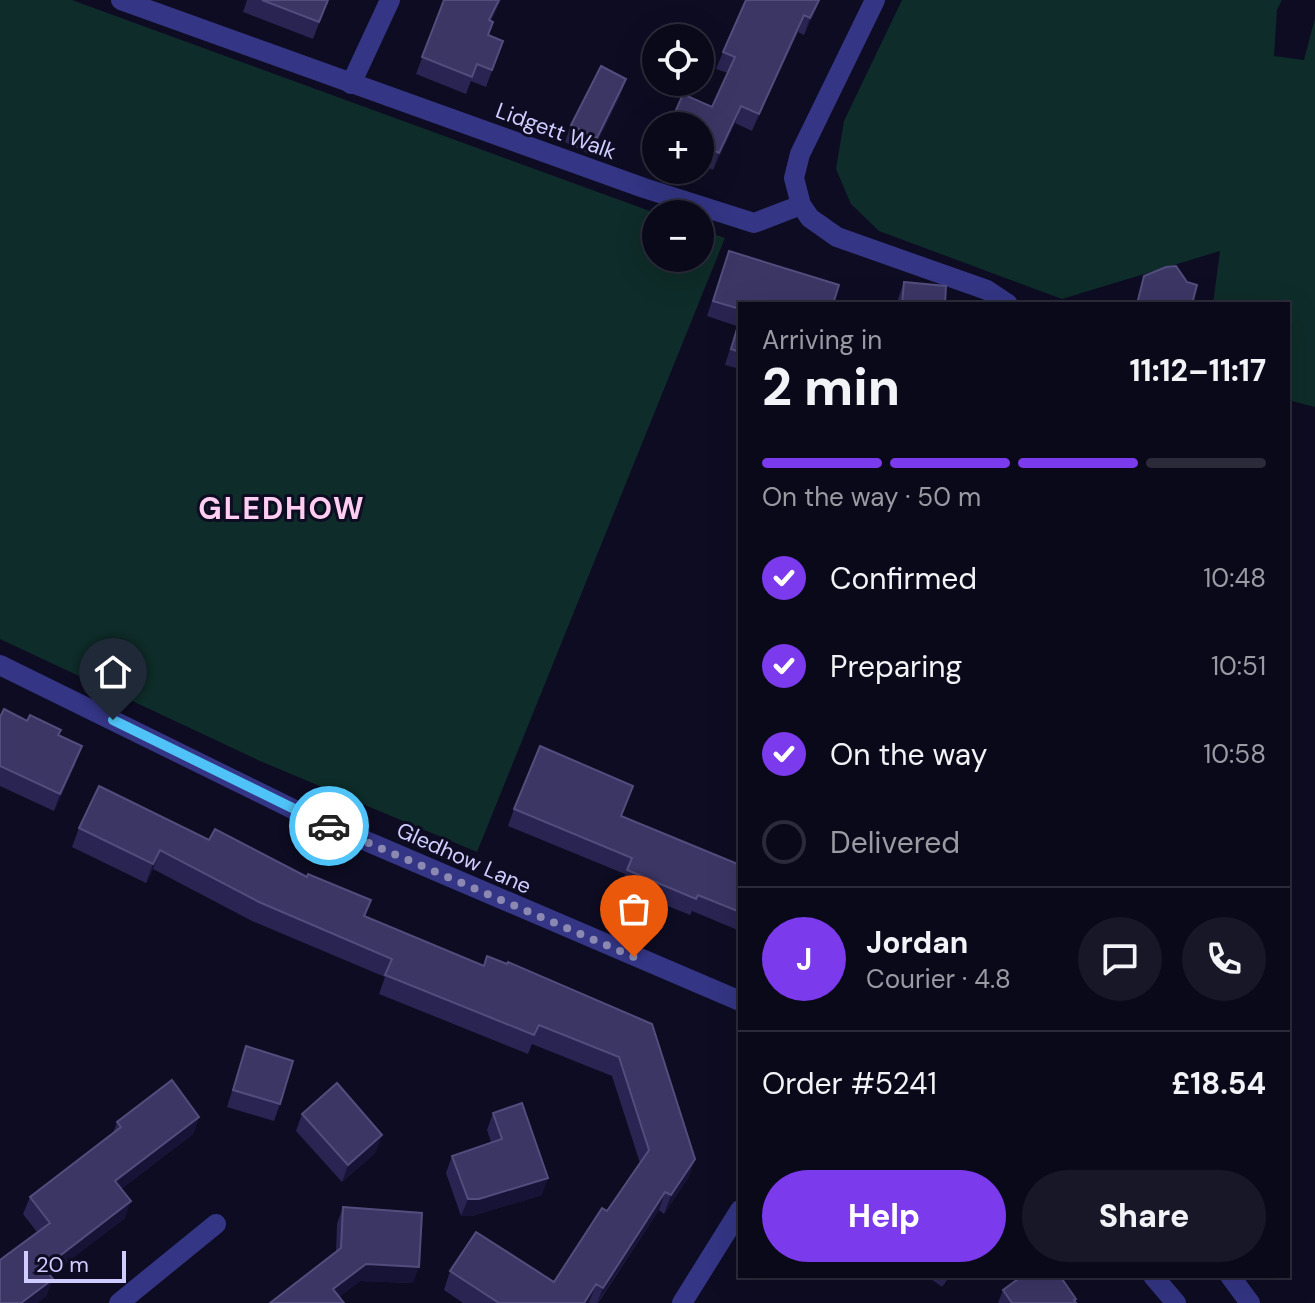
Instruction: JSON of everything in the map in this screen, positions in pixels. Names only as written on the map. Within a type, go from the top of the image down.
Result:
[{"type":"street","name":"Lidgett Walk","points":[[121,0],[644,188],[754,223],[801,205]]},
{"type":"street","points":[[351,84],[390,0]]},
{"type":"street","points":[[875,0],[800,154],[794,178],[801,205],[810,218],[837,237],[987,290],[1005,302]]},
{"type":"street","name":"Gledhow Lane","points":[[0,665],[303,814],[738,1000]]},
{"type":"street","points":[[682,1303],[738,1213]]},
{"type":"street","points":[[119,1303],[216,1224]]},
{"type":"street","points":[[1155,1278],[1176,1303]]},
{"type":"street","points":[[1231,1278],[1250,1303]]},
{"type":"green space","points":[[0,0],[72,0],[642,208],[642,272],[711,272],[477,852],[260,761],[0,639]]},
{"type":"green space","points":[[902,0],[1282,0],[1277,10],[1274,56],[1304,60],[1315,18],[1315,407],[1290,401],[1290,302],[1213,302],[1220,251],[1062,299],[879,231],[851,204],[836,169],[844,121]]},
{"type":"green space","points":[[714,234],[725,238],[714,265]]},
{"type":"building","points":[[262,0],[328,0],[319,22]]},
{"type":"building","points":[[444,0],[499,0],[489,20],[493,22],[488,35],[503,41],[492,70],[477,64],[472,77],[422,57]]},
{"type":"building","points":[[746,0],[819,0],[810,18],[804,15],[759,114],[741,106],[719,153],[714,150],[714,112],[675,112],[682,96],[712,107],[735,57],[723,52]]},
{"type":"building","points":[[601,66],[626,79],[597,138],[571,125]]},
{"type":"building","points":[[729,251],[839,285],[834,302],[738,302],[738,308],[713,301]]},
{"type":"building","points":[[1176,266],[1187,282],[1197,285],[1193,302],[1138,302],[1144,276]]},
{"type":"building","points":[[904,282],[946,286],[945,302],[902,302]]},
{"type":"building","points":[[738,326],[738,351],[731,349]]},
{"type":"building","points":[[4,709],[27,721],[30,715],[61,730],[58,735],[82,746],[60,794],[0,766],[0,717]]},
{"type":"building","points":[[540,746],[633,786],[621,816],[738,864],[738,911],[698,895],[696,899],[627,870],[632,858],[514,809]]},
{"type":"building","points":[[99,786],[209,840],[215,829],[307,877],[308,874],[371,900],[364,916],[484,966],[487,956],[508,962],[652,1024],[695,1159],[671,1195],[665,1192],[603,1288],[596,1284],[584,1303],[499,1303],[450,1271],[476,1232],[554,1282],[602,1208],[607,1211],[649,1150],[619,1057],[539,1025],[534,1035],[385,975],[392,959],[259,902],[160,850],[153,864],[79,828]]},
{"type":"building","points":[[246,1046],[293,1061],[280,1104],[233,1090]]},
{"type":"building","points":[[172,1080],[199,1117],[115,1181],[131,1201],[44,1268],[53,1279],[21,1303],[0,1303],[0,1260],[50,1223],[30,1197],[121,1127],[117,1122]]},
{"type":"building","points":[[337,1083],[382,1135],[348,1165],[302,1114]]},
{"type":"building","points":[[522,1103],[548,1178],[479,1199],[468,1199],[452,1156],[502,1139],[493,1113]]},
{"type":"building","points":[[343,1207],[422,1213],[419,1267],[366,1264],[333,1289],[344,1303],[270,1303],[341,1248]]},
{"type":"building","points":[[1019,1278],[1061,1278],[1076,1303],[1012,1303],[1003,1290]]},
{"type":"way so far","points":[[329,826],[634,957]]},
{"type":"district","name":"GLEDHOW","points":[[282,508]]},
{"type":"route","points":[[113,720],[329,826]]}]
